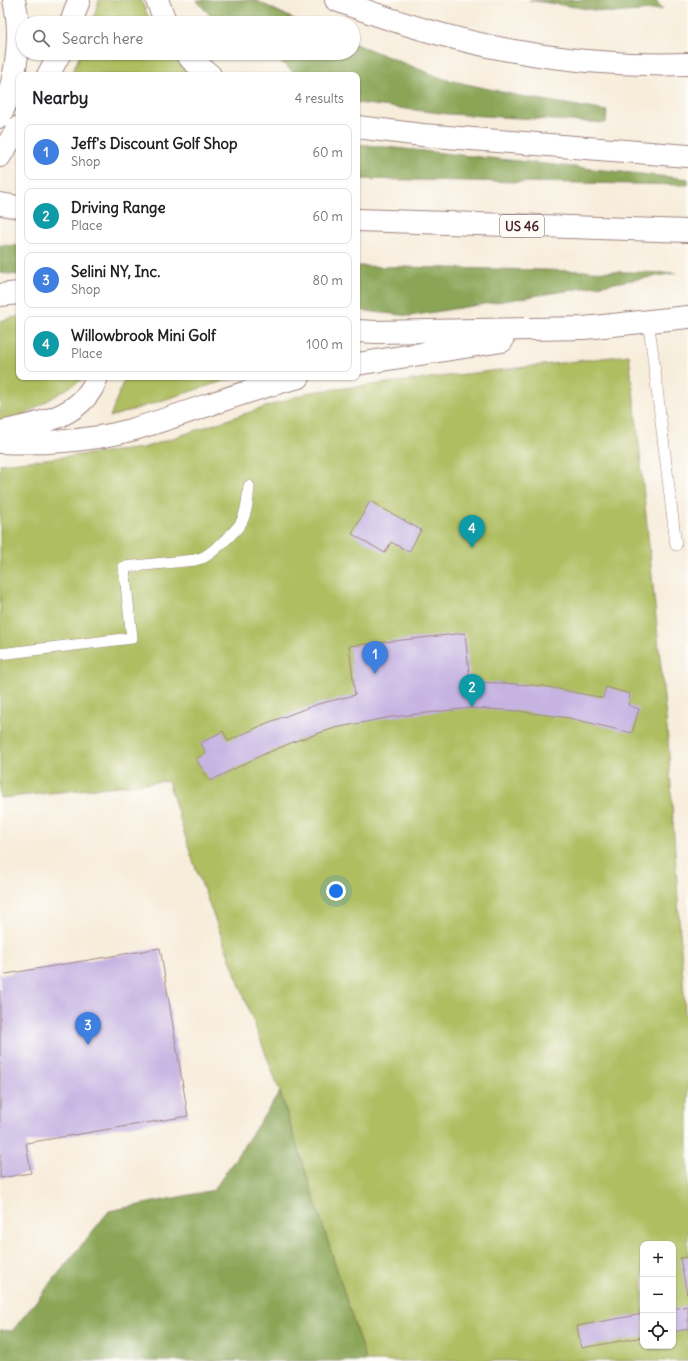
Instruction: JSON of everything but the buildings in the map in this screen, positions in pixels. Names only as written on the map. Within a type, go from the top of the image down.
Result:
[{"type":"highway","points":[[14,0],[16,16]]},
{"type":"highway","points":[[73,16],[79,0]]},
{"type":"highway","points":[[157,0],[163,16]]},
{"type":"highway","points":[[336,0],[380,17],[438,35],[490,48],[544,57],[596,62],[648,65],[688,64]]},
{"type":"highway","points":[[0,117],[4,109],[12,80],[16,58]]},
{"type":"highway","points":[[50,72],[56,60]]},
{"type":"highway","points":[[192,60],[206,72]]},
{"type":"highway","points":[[360,127],[430,135],[688,156]]},
{"type":"highway","points":[[0,156],[16,132]]},
{"type":"highway","points":[[0,204],[16,208]]},
{"type":"highway","points":[[0,211],[16,209]]},
{"type":"highway","name":"US 46","points":[[360,220],[688,231]]},
{"type":"highway","points":[[0,295],[16,293]]},
{"type":"highway","points":[[360,364],[584,328],[688,317]]},
{"type":"highway","points":[[360,331],[422,332],[584,328]]},
{"type":"highway","points":[[0,432],[44,422],[63,415],[78,406],[89,394],[96,380]]},
{"type":"highway","points":[[0,442],[54,442],[91,438],[126,431],[244,392],[288,380]]},
{"type":"lane","points":[[648,321],[676,545]]},
{"type":"lane","points":[[0,654],[132,638],[124,567],[195,560],[204,557],[214,550],[240,525],[244,516],[249,486]]},
{"type":"green space","points":[[99,0],[141,0],[148,16],[94,16]]},
{"type":"green space","points":[[196,0],[255,0],[288,16],[211,16]]},
{"type":"green space","points":[[529,0],[655,0],[663,9],[614,13]]},
{"type":"green space","points":[[360,46],[444,79],[525,97],[607,111],[606,123],[448,114],[360,103],[360,72],[294,72],[278,60],[360,60]]},
{"type":"green space","points":[[78,60],[176,60],[187,72],[72,72]]},
{"type":"green space","points":[[360,144],[688,179],[688,185],[360,179]]},
{"type":"green space","points":[[0,245],[16,246],[16,275],[0,273]]},
{"type":"green space","points":[[360,266],[676,273],[410,316],[360,310]]},
{"type":"green space","points":[[16,317],[16,380],[81,380],[16,420],[0,422],[0,321]]},
{"type":"green space","points":[[629,355],[668,739],[685,1012],[688,1026],[688,1361],[366,1361],[280,1092],[193,861],[168,781],[0,798],[0,464],[143,448],[310,392]]},
{"type":"green space","points":[[124,380],[227,380],[110,417]]},
{"type":"green space","points":[[280,1092],[366,1361],[0,1361],[0,1330],[12,1331],[109,1211],[214,1190]]},
{"type":"place","name":"Willowbrook Mini Golf","points":[[472,548]]},
{"type":"place","name":"Jeff's Discount Golf Shop","points":[[375,674]]},
{"type":"place","name":"Driving Range","points":[[472,707]]},
{"type":"place","name":"Selini NY, Inc.","points":[[88,1045]]}]
